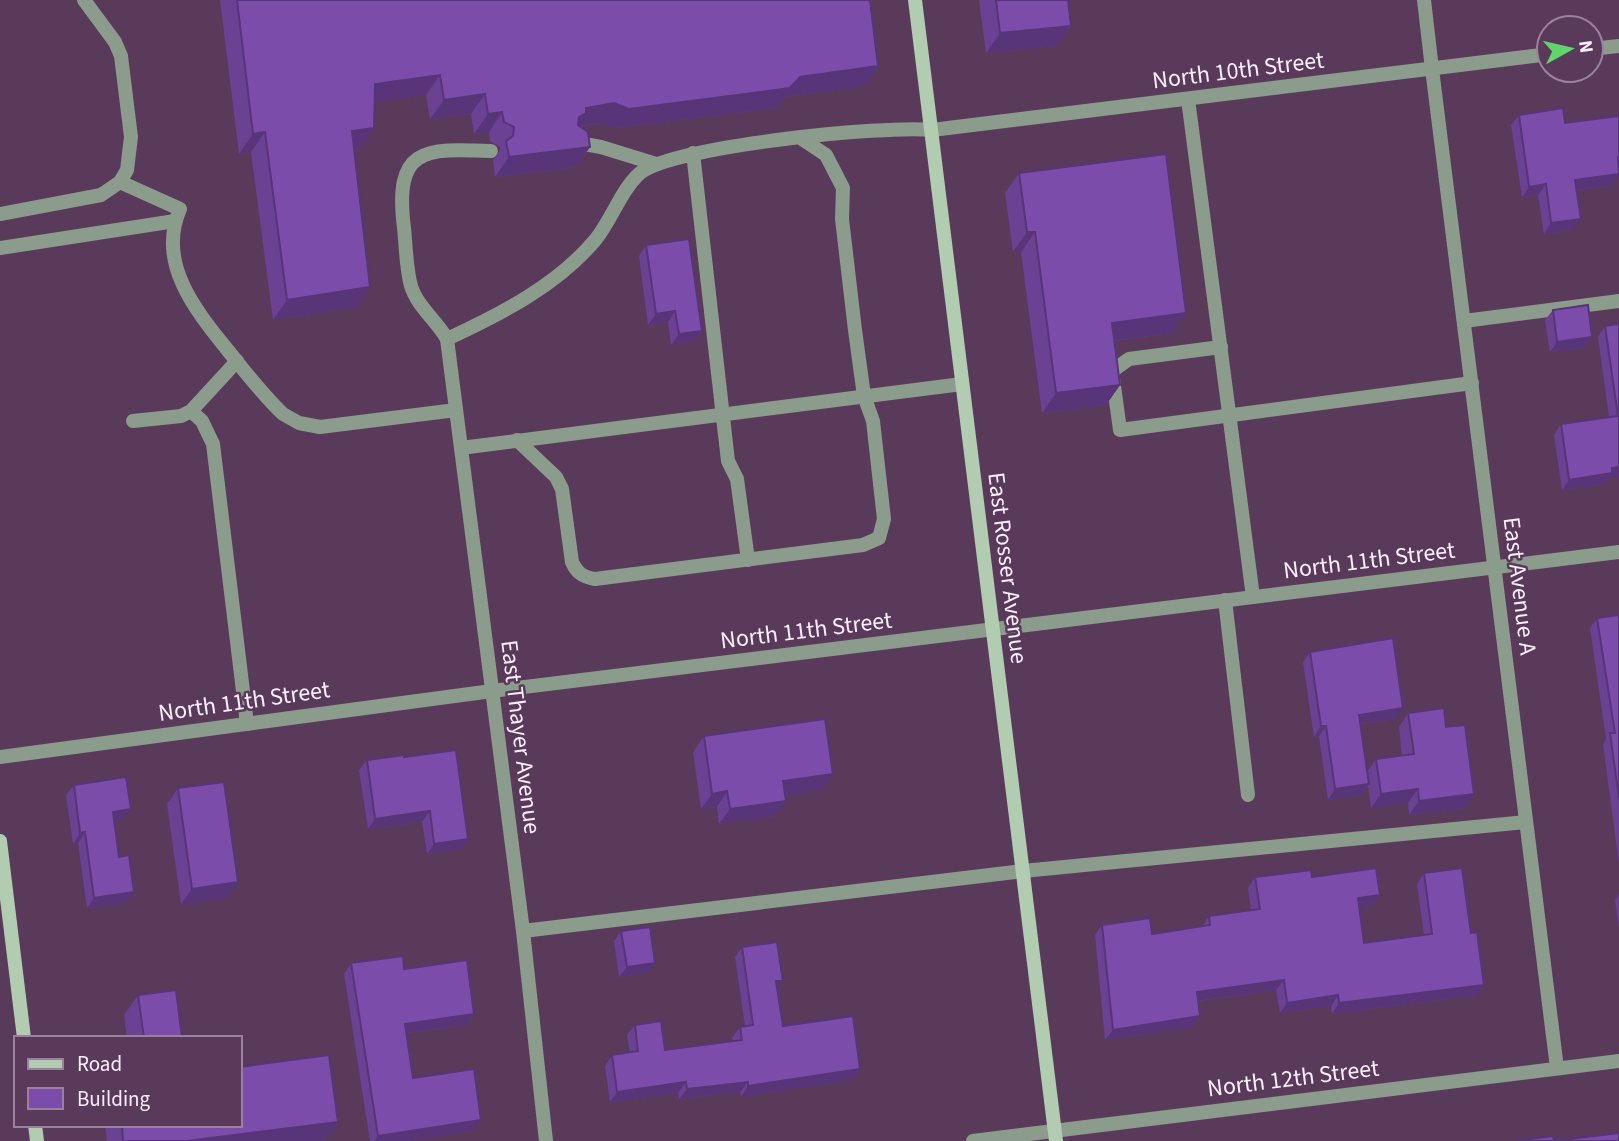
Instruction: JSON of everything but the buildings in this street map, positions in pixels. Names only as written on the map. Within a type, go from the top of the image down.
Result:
[{"type":"street","points":[[0,214],[101,195],[121,182],[127,170],[131,145],[121,56],[116,42],[84,0]]},
{"type":"street","name":"East Rosser Avenue","points":[[915,0],[1056,1136]]},
{"type":"street","name":"East Avenue A","points":[[1424,0],[1557,1068]]},
{"type":"street","name":"North 10th Street","points":[[656,164],[693,153],[882,129],[932,130],[1535,56]]},
{"type":"street","points":[[1188,99],[1254,597]]},
{"type":"street","points":[[517,440],[556,477],[562,489],[572,562],[580,574],[595,579],[863,545],[879,538],[884,519],[873,421],[864,396],[842,219],[843,188],[834,166],[825,155],[802,139]]},
{"type":"street","points":[[573,142],[601,147],[656,164]]},
{"type":"street","points":[[491,151],[426,153],[414,160],[402,185],[401,200],[411,287],[447,339],[493,318],[571,263],[596,239],[629,186],[641,173],[656,164]]},
{"type":"street","points":[[693,153],[727,461],[737,479],[748,560]]},
{"type":"street","points":[[121,182],[180,209],[172,238],[179,277],[191,303],[237,362],[283,414],[299,423],[320,427],[456,410]]},
{"type":"street","points":[[0,248],[175,221]]},
{"type":"street","points":[[1464,321],[1619,301]]},
{"type":"street","name":"East Thayer Avenue","points":[[447,339],[523,930],[546,1141]]},
{"type":"street","points":[[1221,347],[1129,359],[1112,371],[1120,430],[1472,383]]},
{"type":"street","points":[[133,421],[181,416],[191,411],[237,362]]},
{"type":"street","points":[[461,448],[962,384]]},
{"type":"street","points":[[191,411],[202,421],[213,444],[247,724]]},
{"type":"street","name":"North 11th Street","points":[[0,757],[492,691],[1619,552]]},
{"type":"street","points":[[1225,600],[1248,795]]},
{"type":"street","points":[[523,930],[1023,871],[1526,822]]},
{"type":"street","points":[[0,841],[24,1036]]},
{"type":"street","name":"North 12th Street","points":[[973,1141],[1056,1136],[1619,1060]]}]
